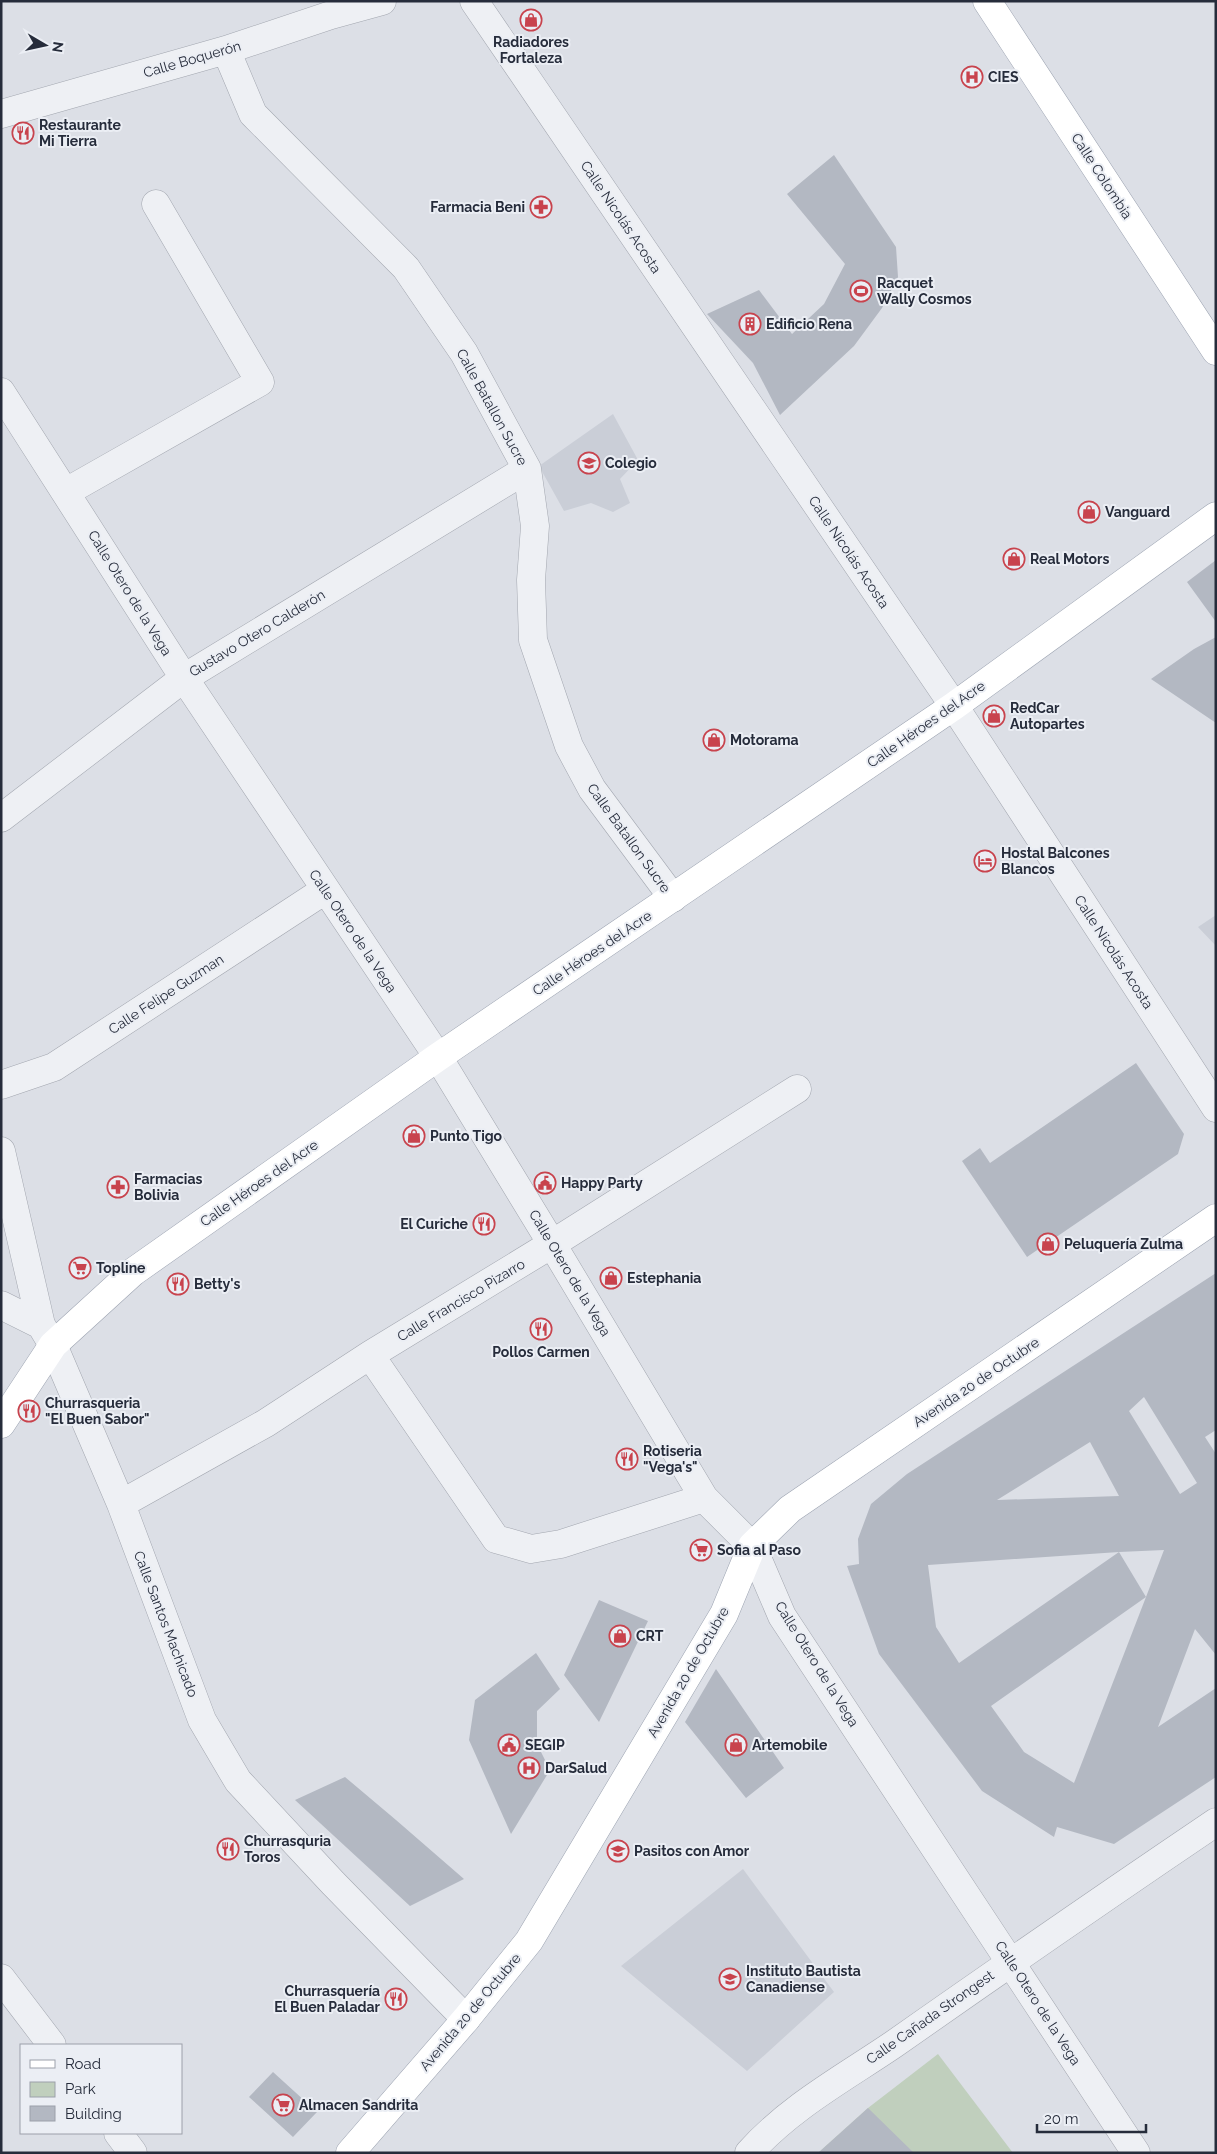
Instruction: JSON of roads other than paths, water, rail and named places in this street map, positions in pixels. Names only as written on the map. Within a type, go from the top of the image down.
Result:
[{"type":"main road","name":"Calle Colombia","points":[[987,1],[1216,352]]},
{"type":"main road","name":"Calle Héroes del Acre","points":[[1,1424],[47,1335],[133,1272],[438,1057],[954,706],[1216,516]]},
{"type":"main road","name":"Avenida 20 de Octubre","points":[[350,2153],[466,2019],[529,1941],[724,1614],[752,1546],[790,1509],[1216,1218]]},
{"type":"street","name":"Calle Boquerón","points":[[1,114],[226,50],[325,8],[382,1]]},
{"type":"street","name":"Calle Nicolás Acosta","points":[[474,1],[954,706],[1216,1108]]},
{"type":"street","name":"Calle Batallon Sucre","points":[[226,50],[253,114],[406,268],[464,353],[527,469],[535,526],[531,580],[533,640],[569,746],[592,788],[673,898]]},
{"type":"street","points":[[66,492],[260,382],[156,204]]},
{"type":"street","name":"Calle Otero de la Vega","points":[[1,392],[184,678],[438,1057],[704,1498],[752,1546],[782,1616],[1136,2153]]},
{"type":"street","name":"Gustavo Otero Calderón","points":[[1,818],[184,678],[527,469]]},
{"type":"street","name":"Calle Felipe Guzman","points":[[1,1085],[54,1067],[325,890]]},
{"type":"street","name":"Calle Francisco Pizarro","points":[[121,1504],[266,1423],[370,1355],[552,1244],[797,1089]]},
{"type":"street","name":"Calle Santos Machicado","points":[[1,1152],[47,1335],[121,1504],[202,1720],[238,1781],[333,1883],[466,2019]]},
{"type":"street","points":[[1,1305],[47,1335]]},
{"type":"street","points":[[370,1355],[496,1539],[531,1549],[561,1544],[704,1498]]},
{"type":"street","name":"Calle Cañada Strongest","points":[[749,2153],[800,2106],[1216,1822]]},
{"type":"street","points":[[1,1978],[51,2044]]},
{"type":"street","points":[[119,2134],[132,2153]]},
{"type":"place","name":"Radiadores Fortaleza","points":[[531,20]]},
{"type":"place","name":"CIES","points":[[972,77]]},
{"type":"place","name":"Restaurante Mi Tierra","points":[[23,133]]},
{"type":"place","name":"Farmacia Beni","points":[[541,207]]},
{"type":"place","name":"Racquet Wally Cosmos","points":[[861,291]]},
{"type":"place","name":"Edificio Rena","points":[[750,324]]},
{"type":"place","name":"Colegio","points":[[589,463]]},
{"type":"place","name":"Vanguard","points":[[1089,512]]},
{"type":"place","name":"Real Motors","points":[[1014,559]]},
{"type":"place","name":"RedCar Autopartes","points":[[994,716]]},
{"type":"place","name":"Motorama","points":[[714,740]]},
{"type":"place","name":"Hostal Balcones Blancos","points":[[985,861]]},
{"type":"place","name":"Punto Tigo","points":[[414,1136]]},
{"type":"place","name":"Happy Party","points":[[545,1183]]},
{"type":"place","name":"Farmacias Bolivia","points":[[118,1187]]},
{"type":"place","name":"El Curiche","points":[[484,1224]]},
{"type":"place","name":"Peluquería Zulma","points":[[1048,1244]]},
{"type":"place","name":"Topline","points":[[80,1268]]},
{"type":"place","name":"Estephania","points":[[611,1278]]},
{"type":"place","name":"Betty's","points":[[178,1284]]},
{"type":"place","name":"Pollos Carmen","points":[[541,1329]]},
{"type":"place","name":"Churrasqueria \"El Buen Sabor\"","points":[[29,1411]]},
{"type":"place","name":"Rotiseria \"Vega's\"","points":[[627,1459]]},
{"type":"place","name":"Sofia al Paso","points":[[701,1550]]},
{"type":"place","name":"CRT","points":[[620,1636]]},
{"type":"place","name":"SEGIP","points":[[509,1745]]},
{"type":"place","name":"Artemobile","points":[[736,1745]]},
{"type":"place","name":"DarSalud","points":[[529,1768]]},
{"type":"place","name":"Churrasquria Toros","points":[[228,1849]]},
{"type":"place","name":"Pasitos con Amor","points":[[618,1851]]},
{"type":"place","name":"Instituto Bautista Canadiense","points":[[730,1979]]},
{"type":"place","name":"Churrasquería El Buen Paladar","points":[[396,1999]]},
{"type":"place","name":"Almacen Sandrita","points":[[283,2105]]}]
